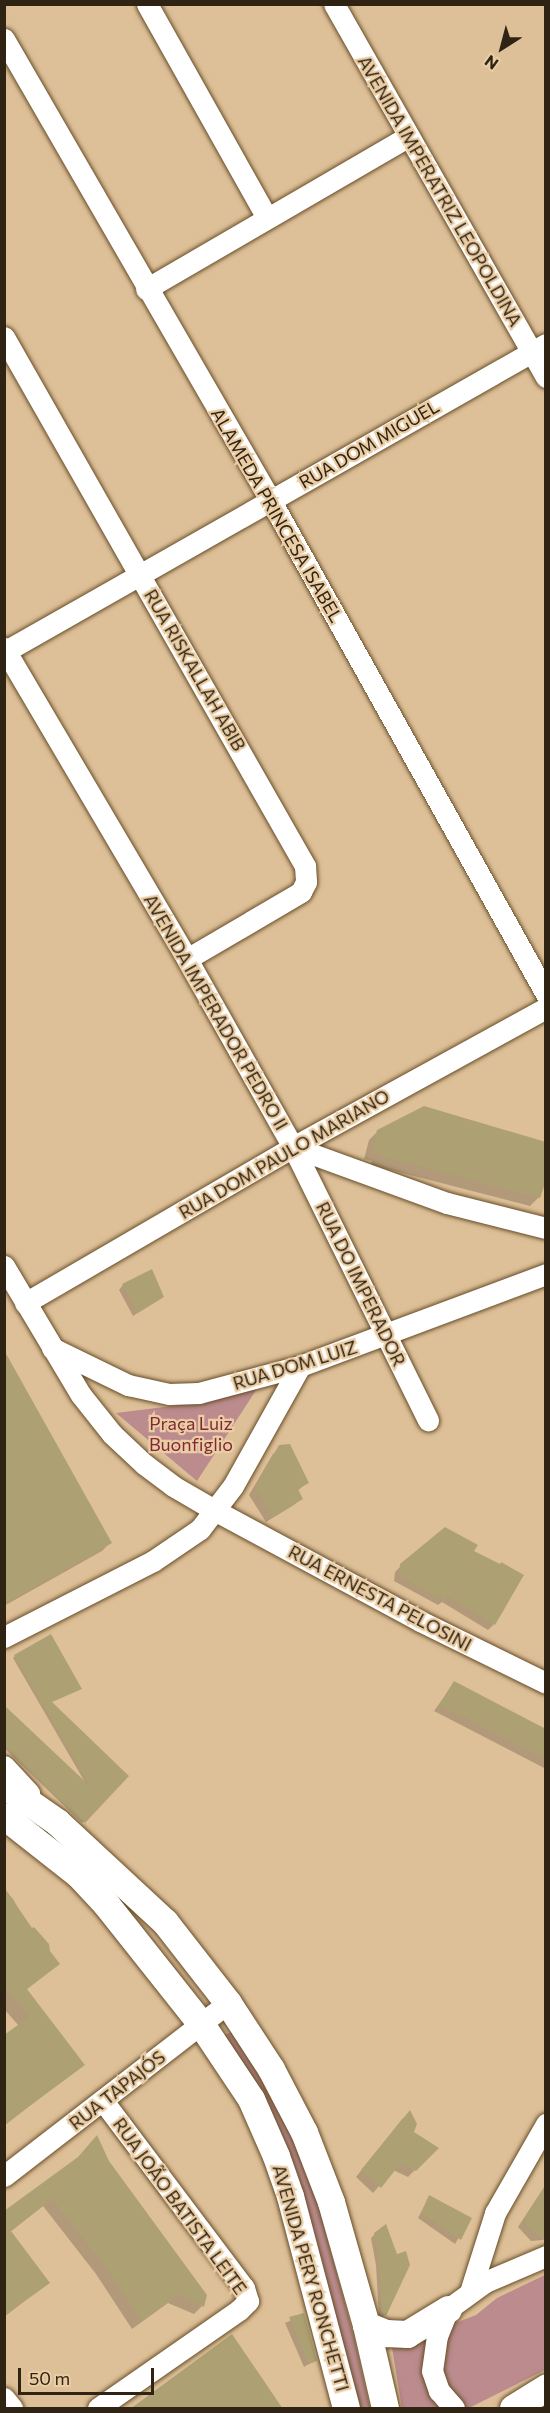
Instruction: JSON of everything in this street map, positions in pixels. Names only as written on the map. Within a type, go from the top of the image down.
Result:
[{"type":"main road","points":[[4,1785],[57,1822],[165,1922],[228,2002],[271,2069],[304,2132],[343,2240],[366,2325],[385,2409]]},
{"type":"main road","name":"AVENIDA PERY RONCHETTI","points":[[4,1816],[79,1875],[106,1904],[201,2024],[250,2099],[276,2156],[309,2263],[346,2409]]},
{"type":"main road","points":[[366,2325],[386,2333],[407,2334],[448,2309]]},
{"type":"main road","points":[[513,2409],[546,2387]]},
{"type":"street","points":[[147,4],[267,218]]},
{"type":"street","name":"AVENIDA IMPERATRIZ LEOPOLDINA","points":[[334,4],[409,136],[538,348],[546,377]]},
{"type":"street","name":"ALAMEDA PRINCESA ISABEL","points":[[4,39],[271,501],[546,994]]},
{"type":"street","points":[[147,289],[409,136]]},
{"type":"street","name":"RUA RISKALLAH ABIB","points":[[4,337],[306,866],[306,882],[301,892],[187,959]]},
{"type":"street","name":"RUA DOM MIGUEL","points":[[5,650],[538,348]]},
{"type":"street","name":"AVENIDA IMPERADOR PEDRO II","points":[[5,650],[187,959],[293,1147],[447,1203],[544,1229]]},
{"type":"street","name":"RUA DOM PAULO MARIANO","points":[[25,1304],[293,1147],[546,1008]]},
{"type":"street","name":"RUA DO IMPERADOR","points":[[293,1147],[428,1420]]},
{"type":"street","points":[[318,1197],[328,1175],[345,1165]]},
{"type":"street","name":"RUA ERNESTA PELOSINI","points":[[4,1266],[81,1395],[112,1434],[173,1486],[420,1621],[546,1683]]},
{"type":"street","name":"RUA DOM LUIZ","points":[[51,1348],[128,1385],[169,1394],[199,1393],[300,1366],[386,1336],[542,1270]]},
{"type":"street","points":[[8,1637],[171,1550],[200,1529],[216,1511],[300,1366]]},
{"type":"street","points":[[4,1766],[57,1822]]},
{"type":"street","name":"RUA TAPAJÓS","points":[[4,2176],[228,2002]]},
{"type":"street","name":"RUA JOÃO BATISTA LEITE","points":[[98,2409],[239,2310],[248,2301],[244,2288],[103,2101]]},
{"type":"street","points":[[470,2292],[495,2213],[546,2124]]},
{"type":"street","points":[[454,2409],[435,2386],[432,2371],[437,2336],[448,2309],[470,2292],[510,2269],[546,2256]]},
{"type":"street","points":[[4,2398],[12,2409]]},
{"type":"green space","name":"Praça Luiz Buonfiglio","points":[[260,1384],[197,1481],[116,1413],[188,1404]]},
{"type":"green space","points":[[234,2031],[262,2073],[309,2172],[354,2337],[370,2408],[356,2408],[222,2036]]},
{"type":"green space","points":[[545,2275],[545,2370],[469,2408],[402,2408],[392,2348],[476,2315],[497,2298]]},
{"type":"building","points":[[424,1106],[546,1142],[546,1181],[540,1198],[379,1156],[380,1152],[372,1150],[377,1130]]},
{"type":"building","points":[[152,1269],[164,1297],[138,1313],[122,1284]]},
{"type":"building","points":[[4,1350],[112,1543],[4,1604]]},
{"type":"building","points":[[290,1444],[309,1483],[298,1489],[303,1499],[273,1517],[255,1487],[279,1445]]},
{"type":"building","points":[[445,1527],[478,1545],[474,1551],[524,1575],[495,1625],[447,1596],[445,1601],[399,1576],[400,1564]]},
{"type":"building","points":[[51,1634],[82,1689],[52,1702],[129,1776],[85,1823],[4,1745],[4,1705],[91,1787],[14,1655]]},
{"type":"building","points":[[454,1681],[546,1729],[546,1759],[439,1705]]},
{"type":"building","points":[[4,1887],[32,1928],[34,1927],[49,1944],[50,1951],[60,1964],[27,1989],[85,2065],[4,2125],[4,2035],[29,2017],[4,1985]]},
{"type":"building","points":[[410,2110],[417,2124],[414,2132],[439,2148],[416,2171],[400,2164],[381,2188],[361,2170]]},
{"type":"building","points":[[97,2135],[109,2161],[207,2295],[204,2307],[178,2295],[142,2321],[105,2266],[52,2199],[11,2231],[50,2283],[4,2316],[4,2211],[78,2157]]},
{"type":"building","points":[[546,2185],[546,2241],[528,2227],[524,2219]]},
{"type":"building","points":[[429,2195],[472,2218],[461,2240],[421,2213]]},
{"type":"building","points":[[386,2224],[397,2254],[406,2251],[410,2265],[386,2316],[382,2314],[379,2261],[374,2233]]},
{"type":"building","points":[[304,2313],[317,2361],[309,2364],[289,2317]]},
{"type":"building","points":[[232,2334],[283,2409],[130,2409]]}]
